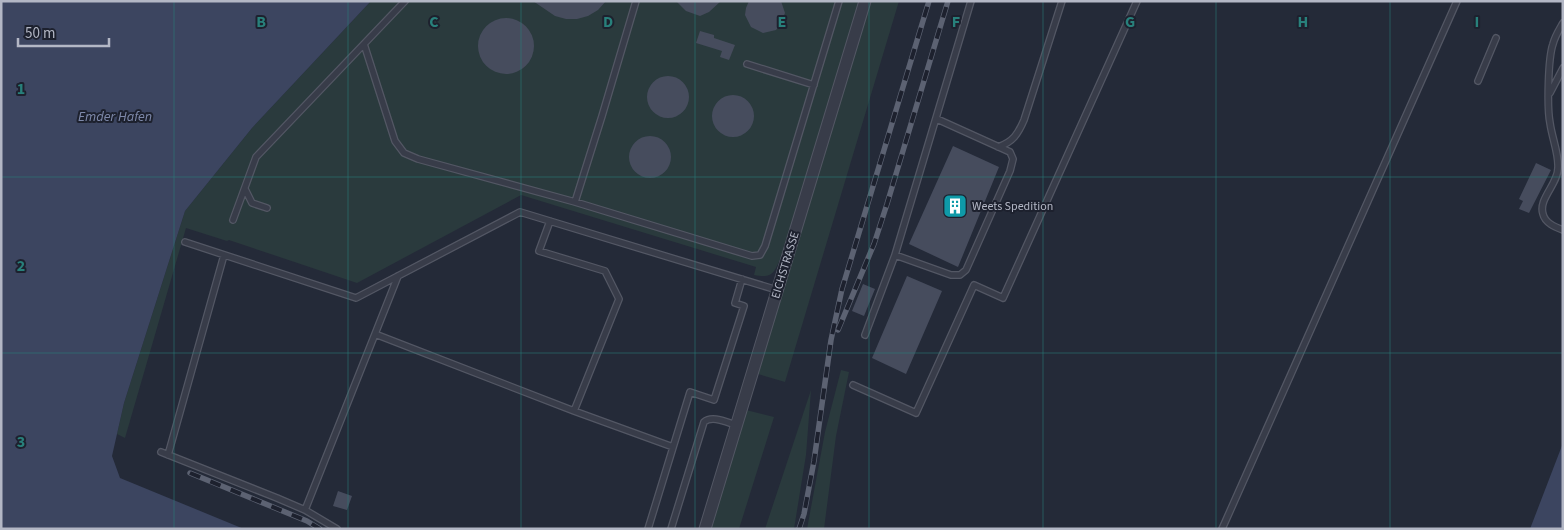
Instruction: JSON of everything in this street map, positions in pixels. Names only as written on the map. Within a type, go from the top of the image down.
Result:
[{"type":"street","name":"EICHSTRASSE","points":[[705,529],[865,1]]},
{"type":"lane","points":[[233,220],[256,157],[406,1]]},
{"type":"lane","points":[[575,202],[636,1]]},
{"type":"lane","points":[[364,44],[394,141],[404,153],[418,160],[575,202],[752,256],[760,255],[765,246],[839,1]]},
{"type":"lane","points":[[865,335],[895,254],[971,1]]},
{"type":"lane","points":[[998,147],[1009,144],[1018,135],[1062,1]]},
{"type":"lane","points":[[853,385],[916,414],[974,285],[1003,298],[1137,1]]},
{"type":"lane","points":[[1222,529],[1458,1]]},
{"type":"lane","points":[[1563,23],[1553,42],[1551,51],[1549,96],[1549,122],[1561,169],[1544,202],[1542,212],[1544,219],[1563,230]]},
{"type":"lane","points":[[1478,81],[1496,38]]},
{"type":"lane","points":[[747,64],[814,85]]},
{"type":"lane","points":[[1549,96],[1563,68]]},
{"type":"lane","points":[[895,254],[950,276],[960,275],[966,270],[1010,171],[1013,159],[1010,152],[936,119]]},
{"type":"lane","points":[[245,189],[252,204],[268,208]]},
{"type":"lane","points":[[185,242],[356,298],[520,212],[777,290]]},
{"type":"lane","points":[[550,221],[539,250],[605,272],[619,299],[574,411]]},
{"type":"lane","points":[[168,455],[224,255]]},
{"type":"lane","points":[[305,510],[398,276]]},
{"type":"lane","points":[[648,529],[690,392],[714,400],[744,306],[735,303],[742,279]]},
{"type":"lane","points":[[374,334],[673,447]]},
{"type":"lane","points":[[671,529],[704,422],[707,419],[713,418],[736,425]]},
{"type":"lane","points":[[161,452],[305,510],[336,529]]},
{"type":"shaded area","points":[[371,1],[859,1],[782,255],[775,270],[770,275],[754,275],[756,267],[521,195],[357,283],[229,240],[227,241],[186,228],[125,438],[117,434],[124,403],[185,211],[252,128]]},
{"type":"shaded area","points":[[871,1],[899,1],[785,382],[758,374]]},
{"type":"shaded area","points":[[841,370],[849,372],[836,436],[824,529],[807,529],[825,432]]},
{"type":"shaded area","points":[[811,390],[806,455],[794,529],[765,529]]},
{"type":"shaded area","points":[[746,410],[774,417],[739,529],[710,529]]},
{"type":"water","name":"Emder Hafen","points":[[1,1],[371,1],[252,128],[185,211],[124,403],[112,456],[120,478],[244,529],[1,529]]},
{"type":"water","points":[[1563,443],[1563,529],[1530,529]]},
{"type":"building","points":[[533,1],[606,1],[598,10],[588,16],[566,19],[555,16]]},
{"type":"building","points":[[676,1],[721,1],[709,12],[700,16],[686,11]]},
{"type":"building","points":[[749,1],[781,1],[785,13],[776,30],[763,33],[751,27],[745,15]]},
{"type":"building","points":[[500,18],[512,18],[522,22],[530,30],[534,46],[530,62],[522,70],[512,74],[500,74],[490,70],[482,62],[478,52],[478,40],[482,30],[490,22]]},
{"type":"building","points":[[700,31],[735,45],[729,60],[720,57],[722,51],[696,43]]},
{"type":"building","points":[[672,76],[680,79],[686,85],[689,97],[686,109],[680,115],[664,118],[656,115],[650,109],[647,93],[650,85],[656,79]]},
{"type":"building","points":[[733,95],[748,101],[754,116],[748,131],[733,137],[718,131],[712,116],[718,101]]},
{"type":"building","points":[[650,136],[665,142],[671,157],[665,172],[650,178],[635,172],[629,157],[635,142]]},
{"type":"building","name":"Weets Spedition","points":[[953,146],[999,167],[958,267],[909,244]]},
{"type":"building","points":[[1536,163],[1551,170],[1529,213],[1519,209],[1523,201],[1519,199]]},
{"type":"building","points":[[907,276],[942,291],[906,374],[872,358]]},
{"type":"building","points":[[863,284],[875,289],[864,316],[852,311]]},
{"type":"building","points":[[338,491],[352,496],[347,510],[333,506]]},
{"type":"railway","points":[[799,529],[804,514],[814,461],[831,340],[842,289],[929,1]]},
{"type":"railway","points":[[838,330],[874,244],[948,1]]},
{"type":"railway","points":[[190,473],[307,521],[320,529]]},
{"type":"place","name":"Weets Spedition","points":[[955,206]]}]
